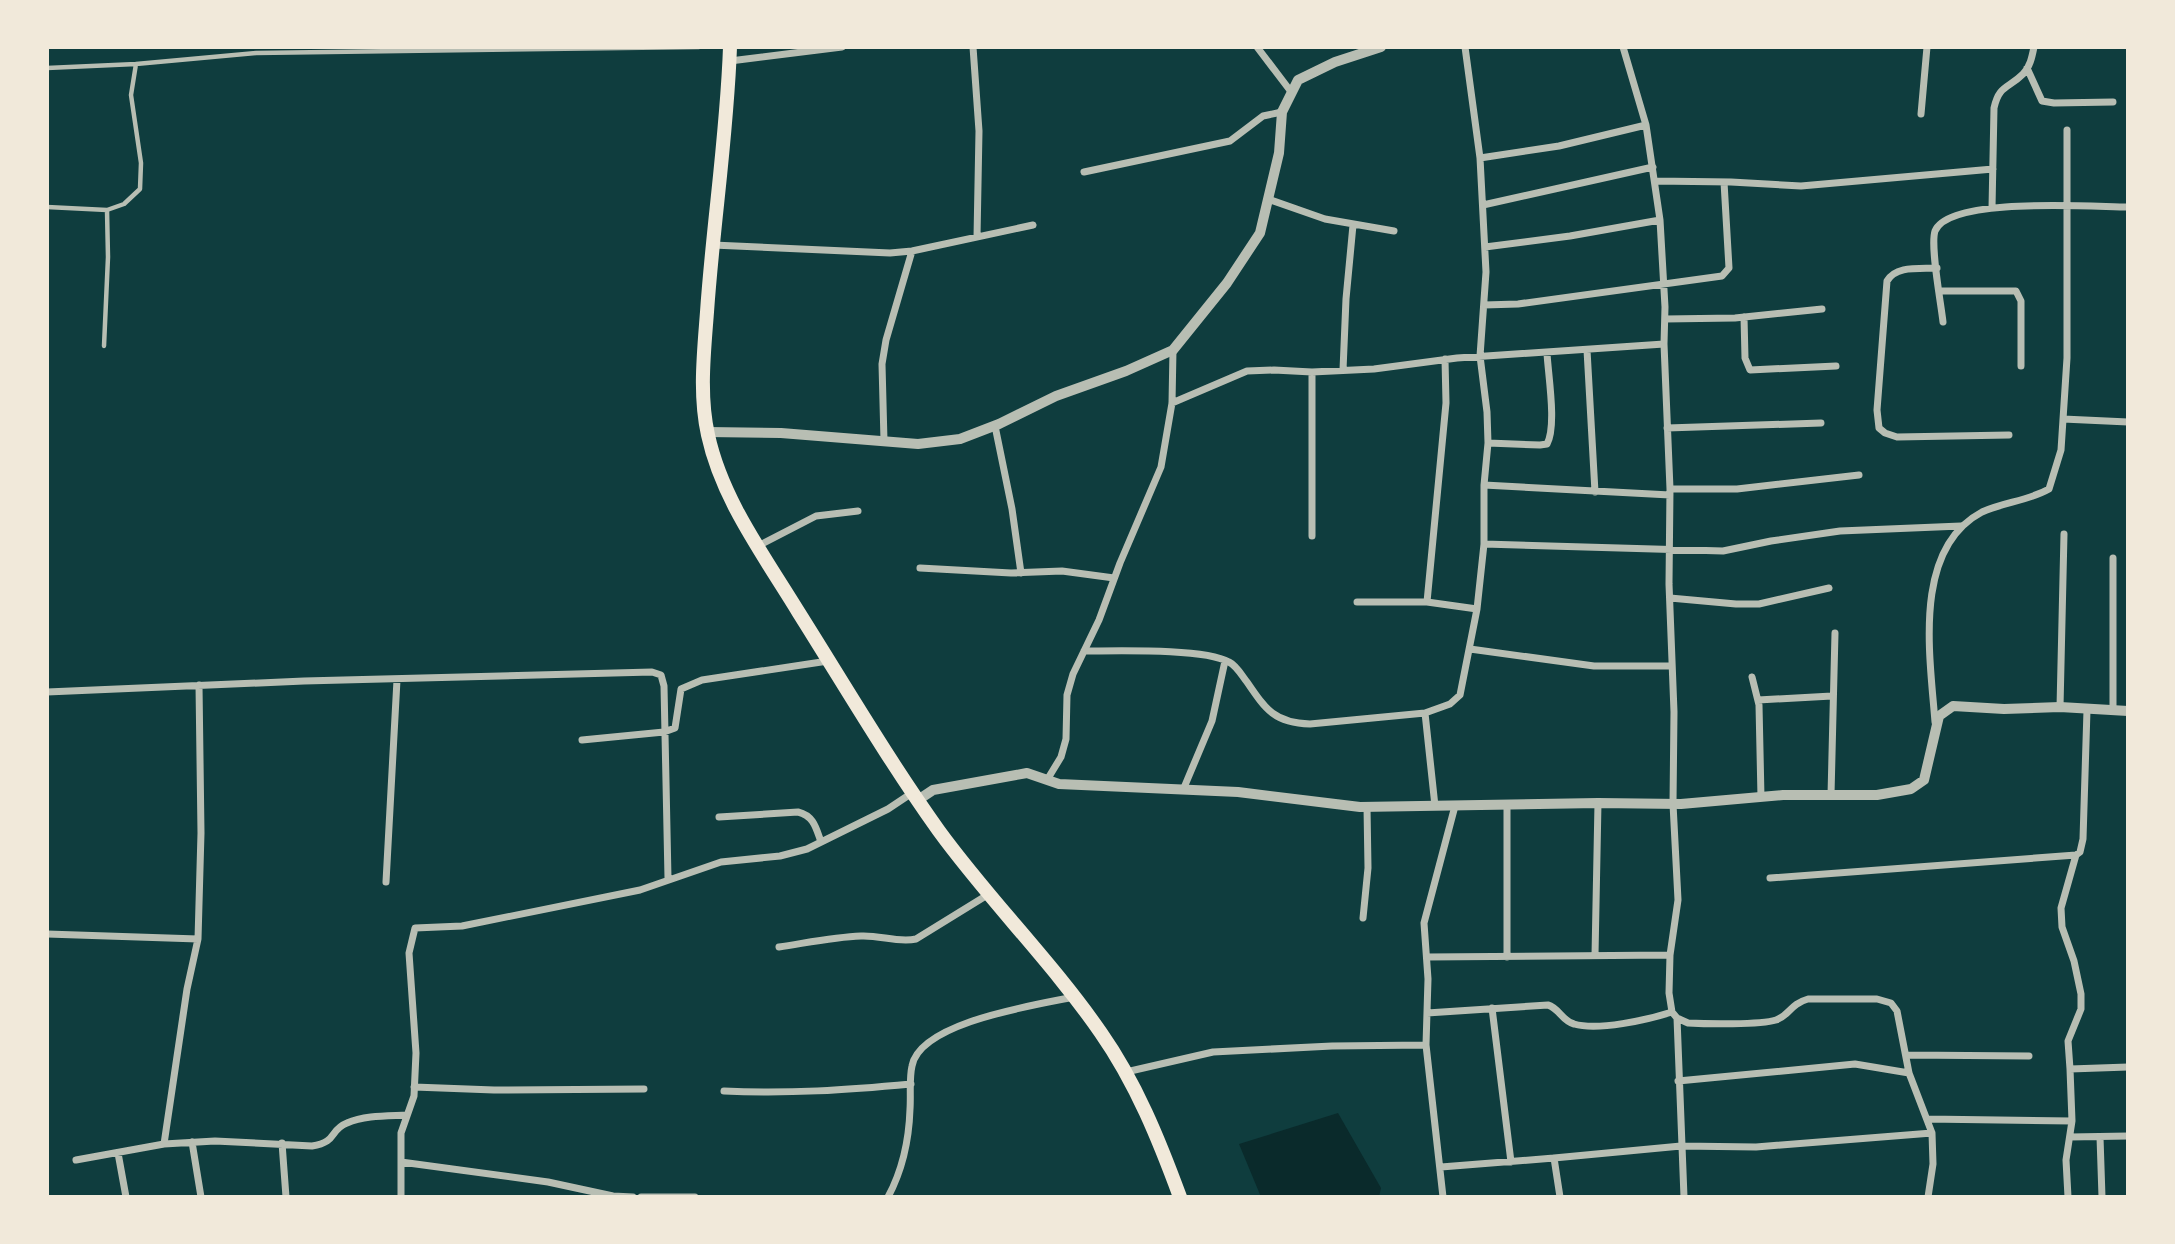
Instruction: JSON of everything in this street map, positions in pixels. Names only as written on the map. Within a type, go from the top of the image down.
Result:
[{"type":"main road","points":[[729,54],[703,380],[707,432],[725,488],[758,546],[915,796],[940,832],[1102,1035],[1125,1072],[1180,1197]]},
{"type":"street","points":[[729,54],[842,47]]},
{"type":"street","points":[[973,47],[979,131],[977,237]]},
{"type":"street","points":[[1257,47],[1292,93]]},
{"type":"street","points":[[707,432],[781,433],[918,444],[960,439],[1056,396],[1126,371],[1173,350],[1227,284],[1260,233],[1279,153],[1282,112],[1298,80],[1335,62],[1381,47]]},
{"type":"street","points":[[1084,651],[1198,654],[1230,662],[1269,711],[1279,719],[1292,723],[1310,724],[1425,713],[1450,704],[1460,695],[1477,609],[1485,544],[1484,485],[1488,443],[1480,356],[1486,272],[1483,205],[1480,158],[1465,47]]},
{"type":"street","points":[[1623,47],[1646,125],[1660,220],[1670,492],[1673,804],[1678,900],[1670,955],[1669,993],[1674,1015],[1684,1197]]},
{"type":"street","points":[[1921,114],[1927,47]]},
{"type":"street","points":[[1992,208],[1994,108],[1997,96],[2027,68],[2034,47]]},
{"type":"street","points":[[2027,68],[2042,101],[2113,102]]},
{"type":"street","points":[[1084,172],[1230,141],[1263,116],[1282,112]]},
{"type":"street","points":[[1480,158],[1559,146],[1646,125]]},
{"type":"street","points":[[1936,729],[1928,636],[1934,580],[1945,547],[1961,526],[1983,512],[2035,497],[2049,489],[2061,450],[2067,358],[2067,130]]},
{"type":"street","points":[[1483,205],[1653,167]]},
{"type":"street","points":[[1655,181],[1801,186],[1993,169]]},
{"type":"street","points":[[1484,305],[1518,304],[1708,279],[1727,272],[1729,256],[1724,182]]},
{"type":"street","points":[[1268,199],[1325,219],[1394,231]]},
{"type":"street","points":[[1943,322],[1934,232],[1940,223],[1952,216],[2006,205],[2128,207]]},
{"type":"street","points":[[1485,247],[1660,220]]},
{"type":"street","points":[[712,245],[890,253],[912,251],[1033,225]]},
{"type":"street","points":[[1343,370],[1353,225]]},
{"type":"street","points":[[884,441],[882,364],[886,340],[912,251]]},
{"type":"street","points":[[1937,268],[1901,270],[1891,275],[1887,281],[1877,410],[1879,428],[1897,437],[2009,435]]},
{"type":"street","points":[[1939,291],[2015,291],[2021,301],[2021,366]]},
{"type":"street","points":[[1665,319],[1744,317],[1822,309]]},
{"type":"street","points":[[1744,317],[1745,358],[1750,370],[1836,366]]},
{"type":"street","points":[[1172,403],[1247,371],[1343,370],[1480,356],[1664,344]]},
{"type":"street","points":[[1047,780],[1061,757],[1066,739],[1067,695],[1073,674],[1161,467],[1172,403],[1173,350]]},
{"type":"street","points":[[1587,350],[1595,492]]},
{"type":"street","points":[[1488,443],[1547,444],[1550,439],[1551,416],[1547,352]]},
{"type":"street","points":[[1427,602],[1446,403],[1445,359]]},
{"type":"street","points":[[1311,536],[1312,372]]},
{"type":"street","points":[[2063,419],[2128,422]]},
{"type":"street","points":[[1667,428],[1821,422]]},
{"type":"street","points":[[995,425],[1012,509],[1021,573]]},
{"type":"street","points":[[1484,485],[1595,492],[1670,492],[1737,489],[1859,475]]},
{"type":"street","points":[[758,546],[816,516],[858,511]]},
{"type":"street","points":[[1485,544],[1723,551],[1840,531],[1961,526]]},
{"type":"street","points":[[2060,707],[2064,534]]},
{"type":"street","points":[[2113,558],[2113,710]]},
{"type":"street","points":[[920,568],[1021,573],[1062,571],[1114,578]]},
{"type":"street","points":[[1670,598],[1759,604],[1829,588]]},
{"type":"street","points":[[1357,602],[1427,602],[1477,609]]},
{"type":"street","points":[[1831,795],[1835,632]]},
{"type":"street","points":[[1470,649],[1594,666],[1672,666]]},
{"type":"street","points":[[582,740],[664,732],[675,728],[681,689],[702,680],[829,661]]},
{"type":"street","points":[[1183,790],[1212,721],[1225,661]]},
{"type":"street","points":[[47,692],[652,672],[662,675],[668,878]]},
{"type":"street","points":[[1752,677],[1758,700],[1761,797]]},
{"type":"street","points":[[386,882],[397,680]]},
{"type":"street","points":[[164,1144],[187,989],[198,939],[201,833],[199,685]]},
{"type":"street","points":[[1758,700],[1832,696]]},
{"type":"street","points":[[401,1197],[401,1133],[414,1096],[416,1053],[409,953],[415,928],[462,926],[640,890],[668,878],[721,862],[780,856],[807,849],[915,796],[933,790],[1027,773],[1059,784],[1238,792],[1367,807],[1673,804],[1761,797],[1877,795],[1911,789],[1924,780],[1939,716],[1953,706],[2128,711]]},
{"type":"street","points":[[2068,1197],[2066,1160],[2073,1121],[2068,1041],[2081,1009],[2081,994],[2074,961],[2062,927],[2061,908],[2083,839],[2087,710]]},
{"type":"street","points":[[1425,713],[1435,806]]},
{"type":"street","points":[[1595,955],[1598,803]]},
{"type":"street","points":[[1443,1197],[1426,1045],[1427,957],[1424,923],[1455,806]]},
{"type":"street","points":[[1507,806],[1507,957]]},
{"type":"street","points":[[1363,918],[1368,868],[1367,807]]},
{"type":"street","points":[[719,817],[798,812],[807,814],[814,822],[821,842]]},
{"type":"street","points":[[1770,878],[2076,855]]},
{"type":"street","points":[[779,947],[859,936],[882,935],[904,941],[916,939],[990,894]]},
{"type":"street","points":[[47,934],[198,939]]},
{"type":"street","points":[[1427,957],[1670,955]]},
{"type":"street","points":[[888,1197],[899,1177],[906,1149],[912,1064],[924,1045],[957,1025],[1074,997]]},
{"type":"street","points":[[1427,1013],[1548,1005],[1554,1007],[1572,1024],[1584,1026],[1674,1015],[1688,1023],[1701,1024],[1765,1021],[1783,1017],[1797,1002],[1808,999],[1877,999],[1891,1003],[1897,1011],[1909,1073],[1931,1132],[1933,1164],[1928,1197]]},
{"type":"street","points":[[1492,1008],[1511,1162]]},
{"type":"street","points":[[1125,1072],[1213,1052],[1426,1045]]},
{"type":"street","points":[[1906,1055],[2029,1056]]},
{"type":"street","points":[[1678,1081],[1856,1064],[1909,1073]]},
{"type":"street","points":[[2070,1069],[2128,1067]]},
{"type":"street","points":[[724,1091],[775,1094],[911,1084]]},
{"type":"street","points":[[414,1087],[494,1090],[644,1089]]},
{"type":"street","points":[[76,1160],[164,1144],[192,1142],[312,1146],[324,1144],[332,1138],[337,1128],[348,1122],[407,1115]]},
{"type":"street","points":[[1927,1119],[2073,1121]]},
{"type":"street","points":[[1441,1167],[1681,1146],[1756,1147],[1931,1132]]},
{"type":"street","points":[[2070,1137],[2128,1136]]},
{"type":"street","points":[[2100,1137],[2102,1197]]},
{"type":"street","points":[[192,1142],[201,1197]]},
{"type":"street","points":[[282,1143],[286,1197]]},
{"type":"street","points":[[118,1153],[126,1197]]},
{"type":"street","points":[[1554,1158],[1560,1197]]},
{"type":"street","points":[[401,1162],[548,1182],[613,1196],[633,1197]]},
{"type":"street","points":[[641,1197],[695,1197]]},
{"type":"lane","points":[[47,68],[136,64],[256,53],[699,47]]},
{"type":"lane","points":[[47,207],[107,210],[124,204],[140,189],[141,163],[131,95],[136,64]]},
{"type":"lane","points":[[104,346],[107,210]]},
{"type":"water","points":[[1338,1113],[1381,1188],[1379,1197],[1261,1197],[1239,1144]]}]
